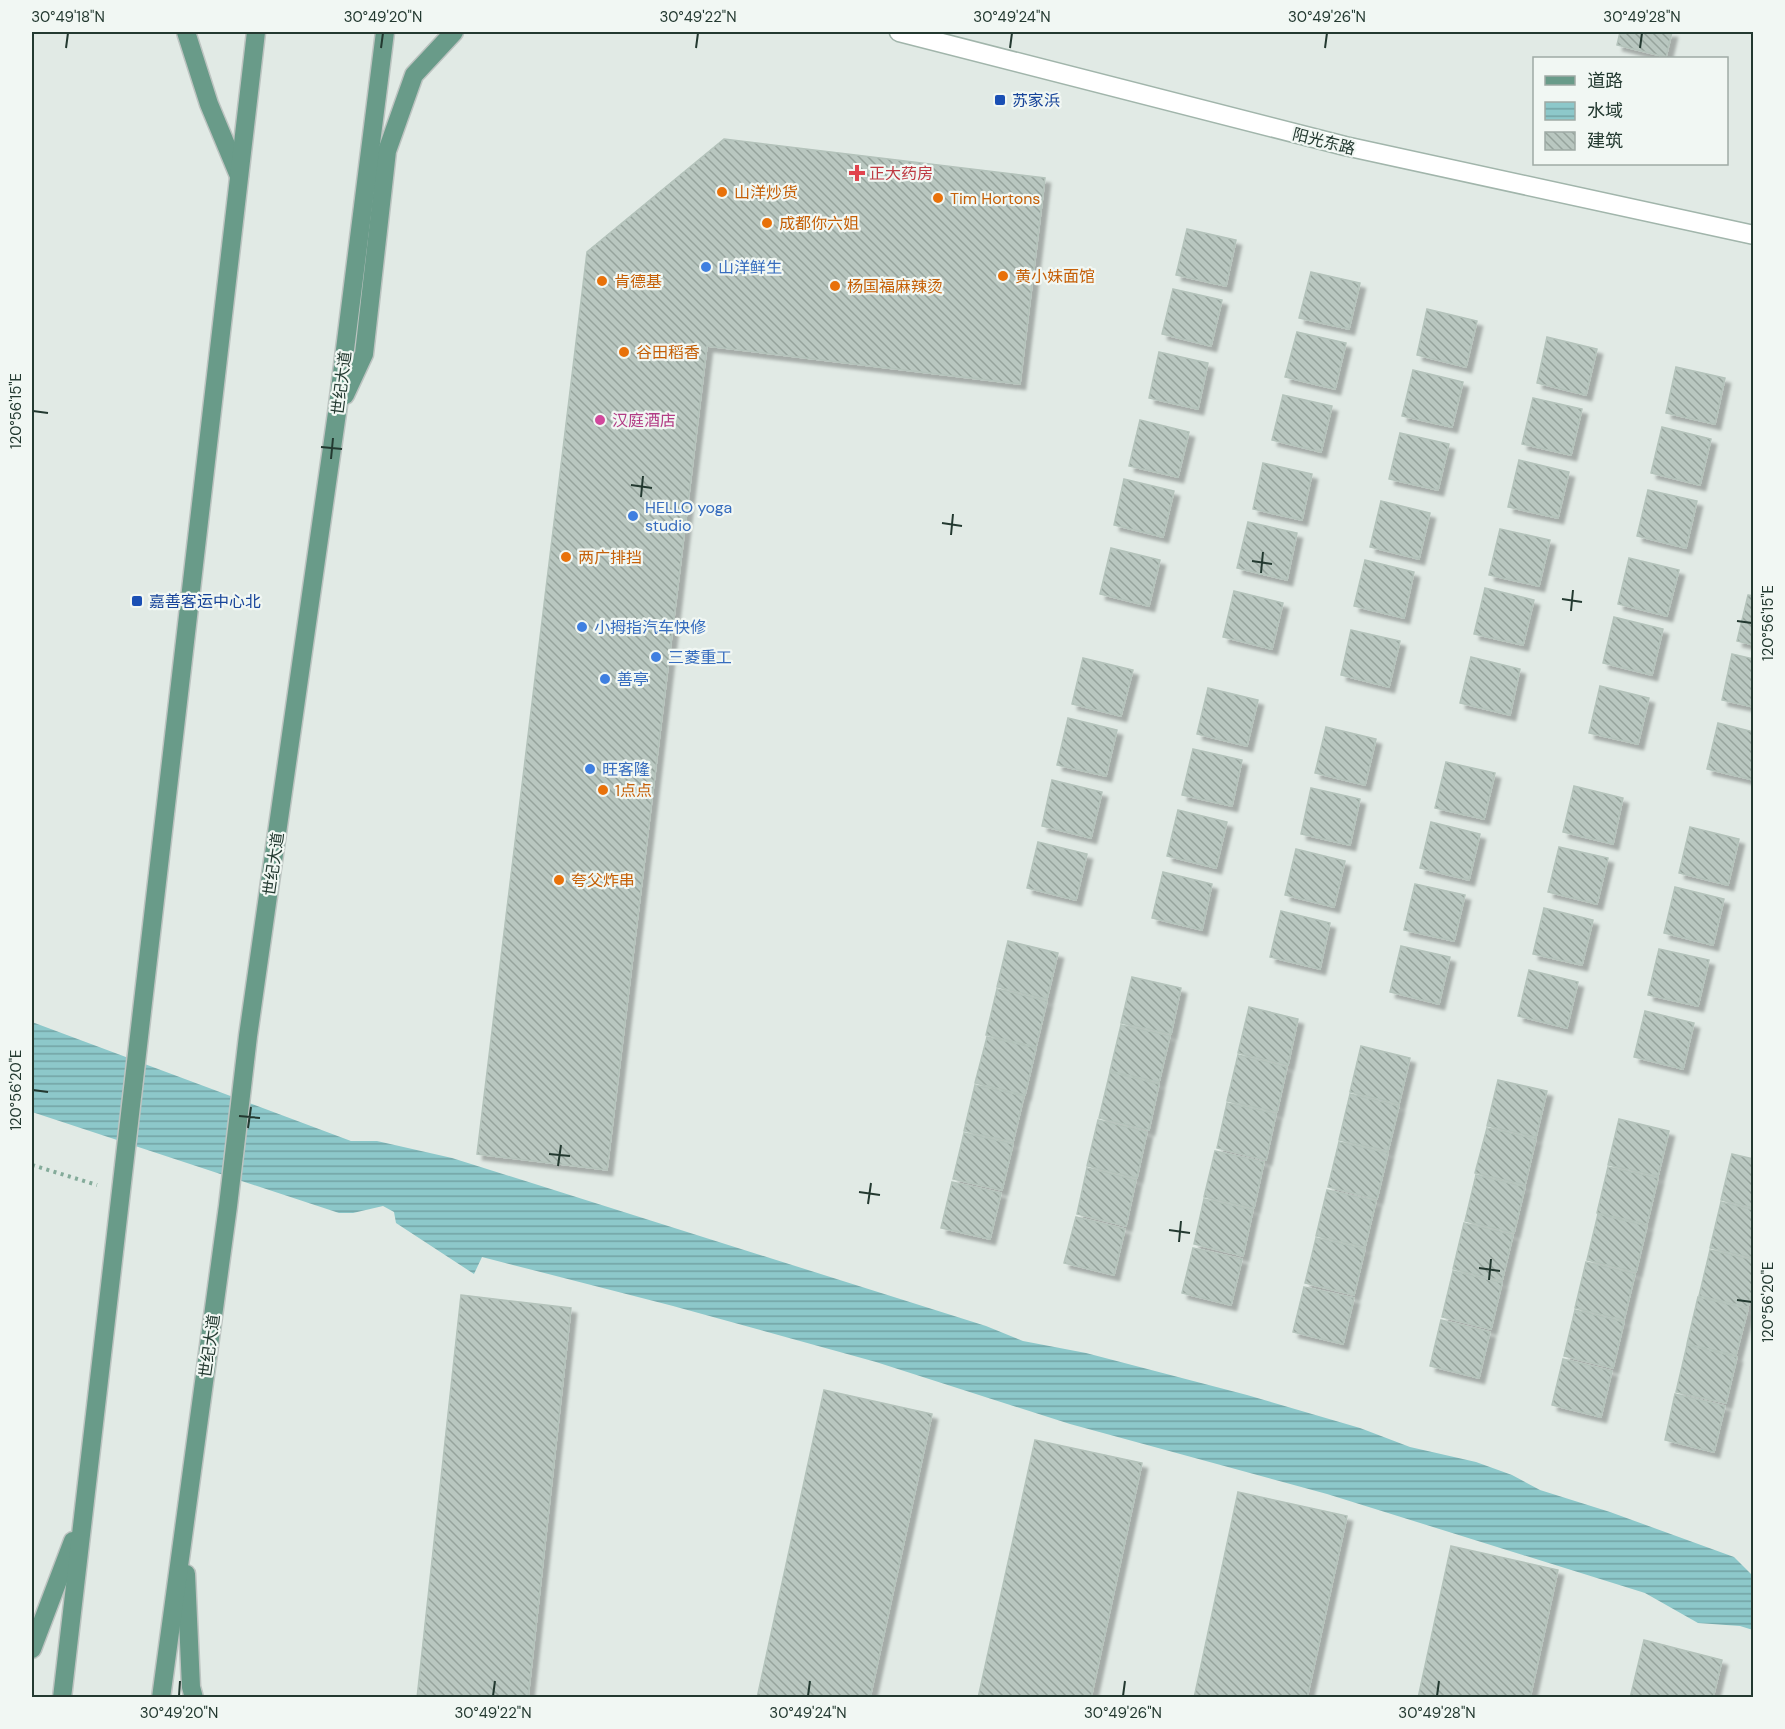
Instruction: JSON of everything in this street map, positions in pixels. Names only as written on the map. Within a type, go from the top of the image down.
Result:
[{"type":"main road","points":[[186,32],[208,104],[240,178]]},
{"type":"main road","points":[[62,1698],[256,32]]},
{"type":"main road","name":"世纪大道","points":[[161,1698],[228,1206],[248,1036],[337,413],[385,32]]},
{"type":"main road","points":[[337,413],[364,354],[387,151],[414,75],[454,32]]},
{"type":"main road","points":[[32,1649],[83,1517]]},
{"type":"main road","points":[[184,1529],[191,1687],[194,1698]]},
{"type":"street","name":"阳光东路","points":[[899,32],[1345,146],[1754,235]]},
{"type":"path","points":[[32,1165],[121,1192]]},
{"type":"water","points":[[32,1022],[351,1141],[377,1141],[452,1158],[986,1326],[1023,1341],[1086,1353],[1247,1395],[1360,1428],[1410,1447],[1476,1462],[1512,1475],[1540,1490],[1610,1512],[1734,1557],[1753,1576],[1753,1630],[1740,1626],[1698,1623],[1645,1593],[1327,1494],[1070,1424],[876,1362],[673,1306],[482,1257],[474,1274],[396,1223],[394,1212],[383,1206],[353,1213],[339,1213],[32,1112]]},
{"type":"building","points":[[1620,32],[1672,32],[1666,57],[1617,45]]},
{"type":"building","name":"旺客隆","points":[[724,139],[1045,178],[1020,384],[707,346],[607,1170],[477,1154],[587,252]]},
{"type":"building","points":[[1187,229],[1236,240],[1226,286],[1176,275]]},
{"type":"building","points":[[1311,272],[1360,283],[1349,329],[1299,318]]},
{"type":"building","points":[[1173,289],[1222,300],[1211,346],[1162,334]]},
{"type":"building","points":[[1427,309],[1477,321],[1466,367],[1417,355]]},
{"type":"building","points":[[1297,332],[1346,343],[1335,389],[1285,377]]},
{"type":"building","points":[[1547,337],[1597,349],[1586,395],[1537,383]]},
{"type":"building","points":[[1159,352],[1208,363],[1198,409],[1149,398]]},
{"type":"building","points":[[1676,367],[1725,378],[1715,424],[1666,413]]},
{"type":"building","points":[[1413,370],[1463,382],[1452,427],[1402,416]]},
{"type":"building","points":[[1283,395],[1332,406],[1321,452],[1272,440]]},
{"type":"building","points":[[1533,398],[1582,409],[1571,455],[1522,444]]},
{"type":"building","points":[[1140,420],[1189,432],[1178,477],[1129,466]]},
{"type":"building","points":[[1662,427],[1711,439],[1700,485],[1651,473]]},
{"type":"building","points":[[1400,433],[1449,444],[1438,490],[1389,479]]},
{"type":"building","points":[[1519,460],[1569,472],[1558,518],[1508,507]]},
{"type":"building","points":[[1263,463],[1312,474],[1302,520],[1253,509]]},
{"type":"building","points":[[1124,479],[1174,491],[1163,537],[1114,525]]},
{"type":"building","points":[[1648,490],[1697,501],[1686,548],[1637,536]]},
{"type":"building","points":[[1381,501],[1430,513],[1419,559],[1370,547]]},
{"type":"building","points":[[1248,522],[1297,533],[1287,580],[1237,568]]},
{"type":"building","points":[[1500,529],[1550,540],[1539,586],[1489,575]]},
{"type":"building","points":[[1111,548],[1160,560],[1149,606],[1100,594]]},
{"type":"building","points":[[1629,558],[1679,570],[1667,616],[1618,604]]},
{"type":"building","points":[[1365,560],[1414,572],[1404,618],[1354,606]]},
{"type":"building","points":[[1485,588],[1534,600],[1523,645],[1474,634]]},
{"type":"building","points":[[1234,591],[1283,603],[1272,649],[1223,637]]},
{"type":"building","points":[[1748,595],[1754,596],[1754,645],[1737,641]]},
{"type":"building","points":[[1614,617],[1663,629],[1652,675],[1603,663]]},
{"type":"building","points":[[1351,630],[1400,641],[1389,687],[1341,675]]},
{"type":"building","points":[[1732,654],[1754,659],[1754,707],[1722,700]]},
{"type":"building","points":[[1471,657],[1520,669],[1510,715],[1460,703]]},
{"type":"building","points":[[1083,658],[1133,670],[1121,716],[1072,704]]},
{"type":"building","points":[[1600,686],[1649,698],[1638,744],[1589,733]]},
{"type":"building","points":[[1208,688],[1258,700],[1247,746],[1197,734]]},
{"type":"building","points":[[1068,718],[1117,730],[1106,776],[1057,765]]},
{"type":"building","points":[[1718,723],[1754,732],[1754,780],[1707,769]]},
{"type":"building","points":[[1326,727],[1376,739],[1365,785],[1315,773]]},
{"type":"building","points":[[1193,749],[1242,760],[1232,806],[1182,795]]},
{"type":"building","points":[[1446,762],[1495,773],[1484,819],[1435,808]]},
{"type":"building","points":[[1052,780],[1102,792],[1091,838],[1042,826]]},
{"type":"building","points":[[1574,786],[1623,798],[1613,844],[1563,832]]},
{"type":"building","points":[[1311,788],[1360,799],[1350,845],[1301,834]]},
{"type":"building","points":[[1178,810],[1227,822],[1216,868],[1167,856]]},
{"type":"building","points":[[1431,822],[1480,834],[1469,880],[1420,868]]},
{"type":"building","points":[[1690,827],[1739,839],[1728,885],[1679,873]]},
{"type":"building","points":[[1038,842],[1087,854],[1076,900],[1027,888]]},
{"type":"building","points":[[1559,847],[1608,858],[1597,904],[1548,892]]},
{"type":"building","points":[[1296,849],[1345,861],[1334,907],[1285,895]]},
{"type":"building","points":[[1163,872],[1212,884],[1202,930],[1152,918]]},
{"type":"building","points":[[1415,884],[1465,895],[1454,941],[1404,930]]},
{"type":"building","points":[[1675,887],[1724,899],[1713,945],[1664,933]]},
{"type":"building","points":[[1544,908],[1593,920],[1582,965],[1533,954]]},
{"type":"building","points":[[1281,911],[1330,923],[1320,969],[1270,957]]},
{"type":"building","points":[[1008,941],[1058,953],[1047,999],[997,987]]},
{"type":"building","points":[[1401,946],[1450,957],[1439,1004],[1390,992]]},
{"type":"building","points":[[1659,949],[1709,960],[1698,1006],[1648,995]]},
{"type":"building","points":[[1529,970],[1578,982],[1567,1028],[1518,1016]]},
{"type":"building","points":[[1132,977],[1181,988],[1171,1034],[1121,1023]]},
{"type":"building","points":[[997,989],[1047,1001],[1036,1047],[986,1035]]},
{"type":"building","points":[[1249,1007],[1298,1019],[1288,1065],[1238,1053]]},
{"type":"building","points":[[1645,1011],[1694,1023],[1683,1069],[1634,1057]]},
{"type":"building","points":[[1121,1025],[1170,1036],[1159,1082],[1110,1071]]},
{"type":"building","points":[[987,1037],[1036,1048],[1025,1095],[975,1083]]},
{"type":"building","points":[[1361,1046],[1410,1058],[1399,1104],[1350,1092]]},
{"type":"building","points":[[1238,1055],[1287,1067],[1277,1112],[1227,1101]]},
{"type":"building","points":[[1110,1072],[1159,1084],[1149,1130],[1099,1118]]},
{"type":"building","points":[[1498,1080],[1547,1091],[1536,1137],[1487,1126]]},
{"type":"building","points":[[975,1085],[1024,1096],[1013,1142],[964,1131]]},
{"type":"building","points":[[1350,1094],[1399,1106],[1388,1151],[1339,1140]]},
{"type":"building","points":[[1227,1103],[1276,1114],[1266,1160],[1217,1148]]},
{"type":"building","points":[[1619,1119],[1669,1131],[1658,1176],[1608,1165]]},
{"type":"building","points":[[1098,1120],[1147,1132],[1137,1178],[1087,1166]]},
{"type":"building","points":[[1487,1128],[1536,1139],[1525,1185],[1475,1173]]},
{"type":"building","points":[[964,1133],[1013,1144],[1002,1190],[953,1179]]},
{"type":"building","points":[[1339,1142],[1388,1153],[1377,1199],[1328,1187]]},
{"type":"building","points":[[1215,1151],[1264,1162],[1254,1208],[1204,1197]]},
{"type":"building","points":[[1732,1154],[1754,1159],[1754,1208],[1721,1200]]},
{"type":"building","points":[[1608,1167],[1658,1178],[1647,1224],[1597,1213]]},
{"type":"building","points":[[1087,1168],[1136,1180],[1126,1226],[1077,1214]]},
{"type":"building","points":[[1476,1175],[1525,1187],[1514,1233],[1465,1221]]},
{"type":"building","points":[[952,1182],[1001,1193],[990,1239],[941,1228]]},
{"type":"building","points":[[1327,1190],[1376,1201],[1365,1247],[1316,1236]]},
{"type":"building","points":[[1204,1199],[1253,1210],[1243,1256],[1194,1244]]},
{"type":"building","points":[[1721,1202],[1754,1210],[1754,1258],[1710,1248]]},
{"type":"building","points":[[1598,1214],[1647,1226],[1636,1272],[1587,1260]]},
{"type":"building","points":[[1076,1217],[1125,1229],[1114,1275],[1064,1263]]},
{"type":"building","points":[[1464,1223],[1513,1235],[1502,1281],[1453,1269]]},
{"type":"building","points":[[1316,1238],[1365,1249],[1354,1295],[1305,1283]]},
{"type":"building","points":[[1193,1248],[1242,1259],[1231,1305],[1182,1293]]},
{"type":"building","points":[[1710,1250],[1754,1260],[1754,1285],[1748,1307],[1699,1296]]},
{"type":"building","points":[[1586,1262],[1635,1274],[1624,1320],[1575,1308]]},
{"type":"building","points":[[1453,1271],[1502,1283],[1491,1329],[1442,1317]]},
{"type":"building","points":[[1304,1287],[1354,1298],[1343,1344],[1293,1332]]},
{"type":"building","points":[[461,1295],[571,1308],[528,1698],[417,1698]]},
{"type":"building","points":[[1698,1297],[1748,1309],[1736,1355],[1687,1344]]},
{"type":"building","points":[[1575,1310],[1624,1322],[1613,1368],[1564,1356]]},
{"type":"building","points":[[1441,1320],[1490,1332],[1479,1378],[1430,1366]]},
{"type":"building","points":[[1687,1345],[1737,1357],[1726,1403],[1676,1392]]},
{"type":"building","points":[[1563,1359],[1612,1371],[1601,1417],[1552,1405]]},
{"type":"building","points":[[824,1390],[932,1414],[870,1698],[757,1698]]},
{"type":"building","points":[[1675,1394],[1725,1406],[1714,1452],[1665,1440]]},
{"type":"building","points":[[1035,1440],[1142,1463],[1091,1698],[978,1698]]},
{"type":"building","points":[[1238,1492],[1347,1516],[1307,1698],[1194,1698]]},
{"type":"building","points":[[1451,1546],[1558,1570],[1530,1698],[1418,1698]]},
{"type":"building","points":[[1644,1640],[1722,1660],[1713,1698],[1630,1698]]},
{"type":"place","name":"苏家浜","points":[[1000,100]]},
{"type":"place","name":"正大药房","points":[[857,173]]},
{"type":"place","name":"山洋炒货","points":[[722,192]]},
{"type":"place","name":"Tim Hortons","points":[[938,198]]},
{"type":"place","name":"成都你六姐","points":[[767,223]]},
{"type":"place","name":"山洋鲜生","points":[[706,267]]},
{"type":"place","name":"黄小妹面馆","points":[[1003,276]]},
{"type":"place","name":"肯德基","points":[[602,281]]},
{"type":"place","name":"杨国福麻辣烫","points":[[835,286]]},
{"type":"place","name":"谷田稻香","points":[[624,352]]},
{"type":"place","name":"汉庭酒店","points":[[600,420]]},
{"type":"place","name":"HELLO yoga studio","points":[[633,516]]},
{"type":"place","name":"两广排挡","points":[[566,557]]},
{"type":"place","name":"嘉善客运中心北","points":[[137,601]]},
{"type":"place","name":"小拇指汽车快修","points":[[582,627]]},
{"type":"place","name":"三菱重工","points":[[656,657]]},
{"type":"place","name":"善亭","points":[[605,679]]},
{"type":"place","name":"旺客隆","points":[[590,769]]},
{"type":"place","name":"1点点","points":[[603,790]]},
{"type":"place","name":"夸父炸串","points":[[559,880]]}]
